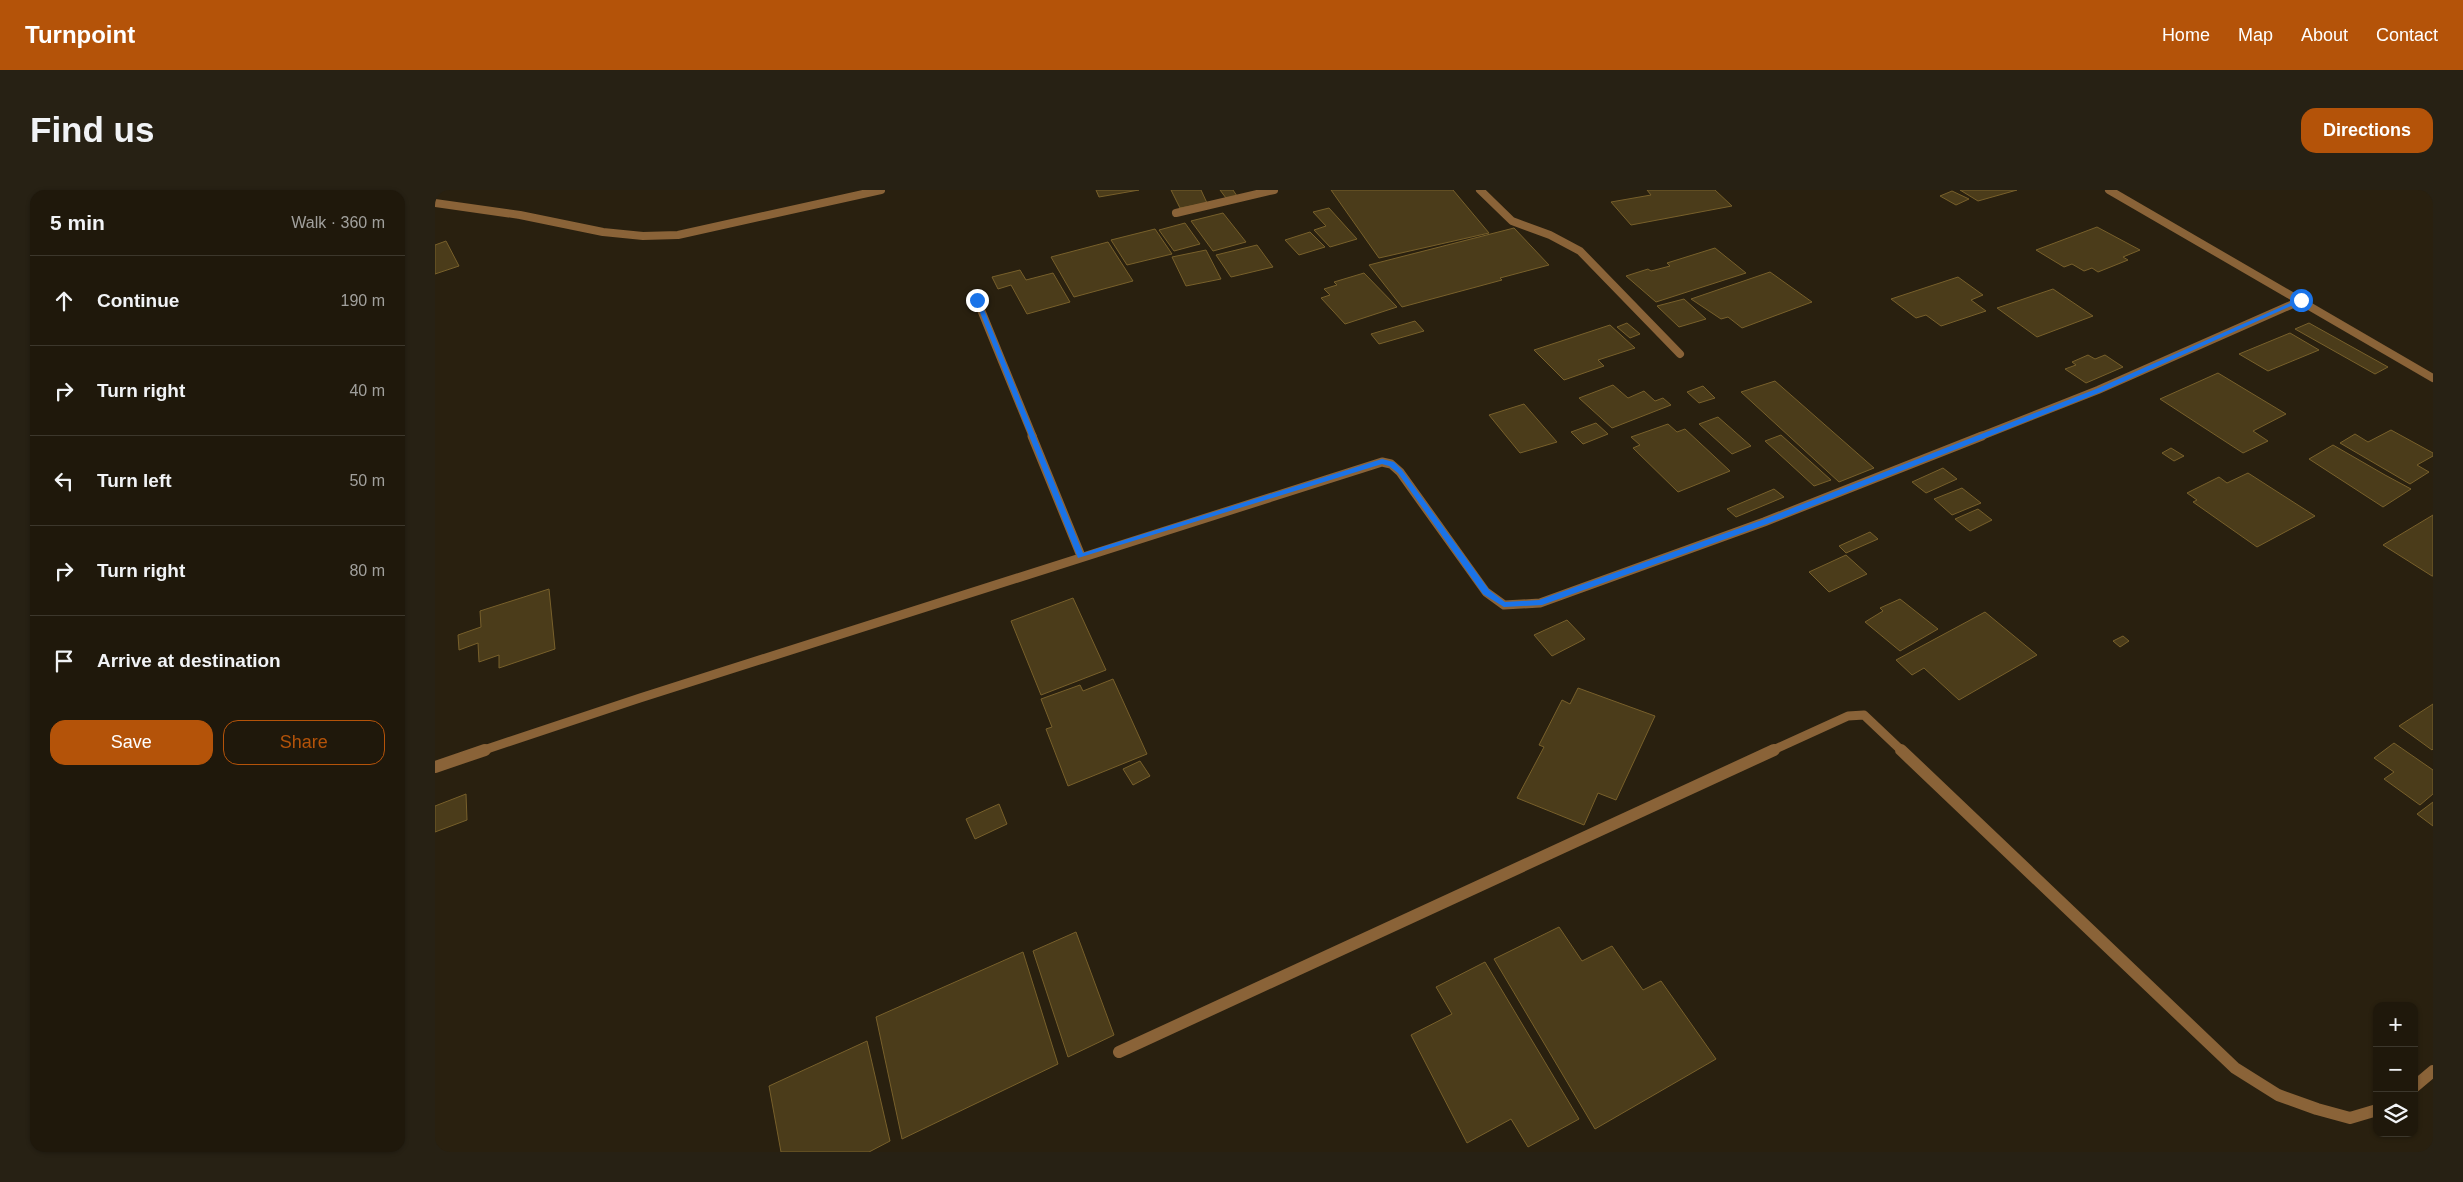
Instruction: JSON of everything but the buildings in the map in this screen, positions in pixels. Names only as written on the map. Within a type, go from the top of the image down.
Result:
[{"type":"street","points":[[435,203],[520,215],[603,232],[643,236],[678,235],[881,190]]},
{"type":"street","points":[[1176,213],[1274,190]]},
{"type":"street","points":[[1480,190],[1490,202],[1512,221],[1550,235],[1580,251],[1680,354]]},
{"type":"street","points":[[2109,190],[2433,378]]},
{"type":"street","points":[[977,300],[1081,556]]},
{"type":"street","points":[[435,767],[640,698],[1081,556],[1382,462],[1391,464],[1400,472],[1486,592],[1504,604],[1539,603],[1764,522],[2089,394],[2301,300]]},
{"type":"street","points":[[1119,1052],[1849,716],[1864,716],[2235,1068],[2278,1095],[2317,1109],[2350,1118],[2373,1111]]},
{"type":"street","points":[[2418,1084],[2433,1071]]},
{"type":"route","points":[[977,300],[1081,556],[1367,465],[1382,462],[1391,464],[1400,472],[1486,592],[1504,604],[1539,603],[1764,522],[2098,390],[2301,300]]}]
